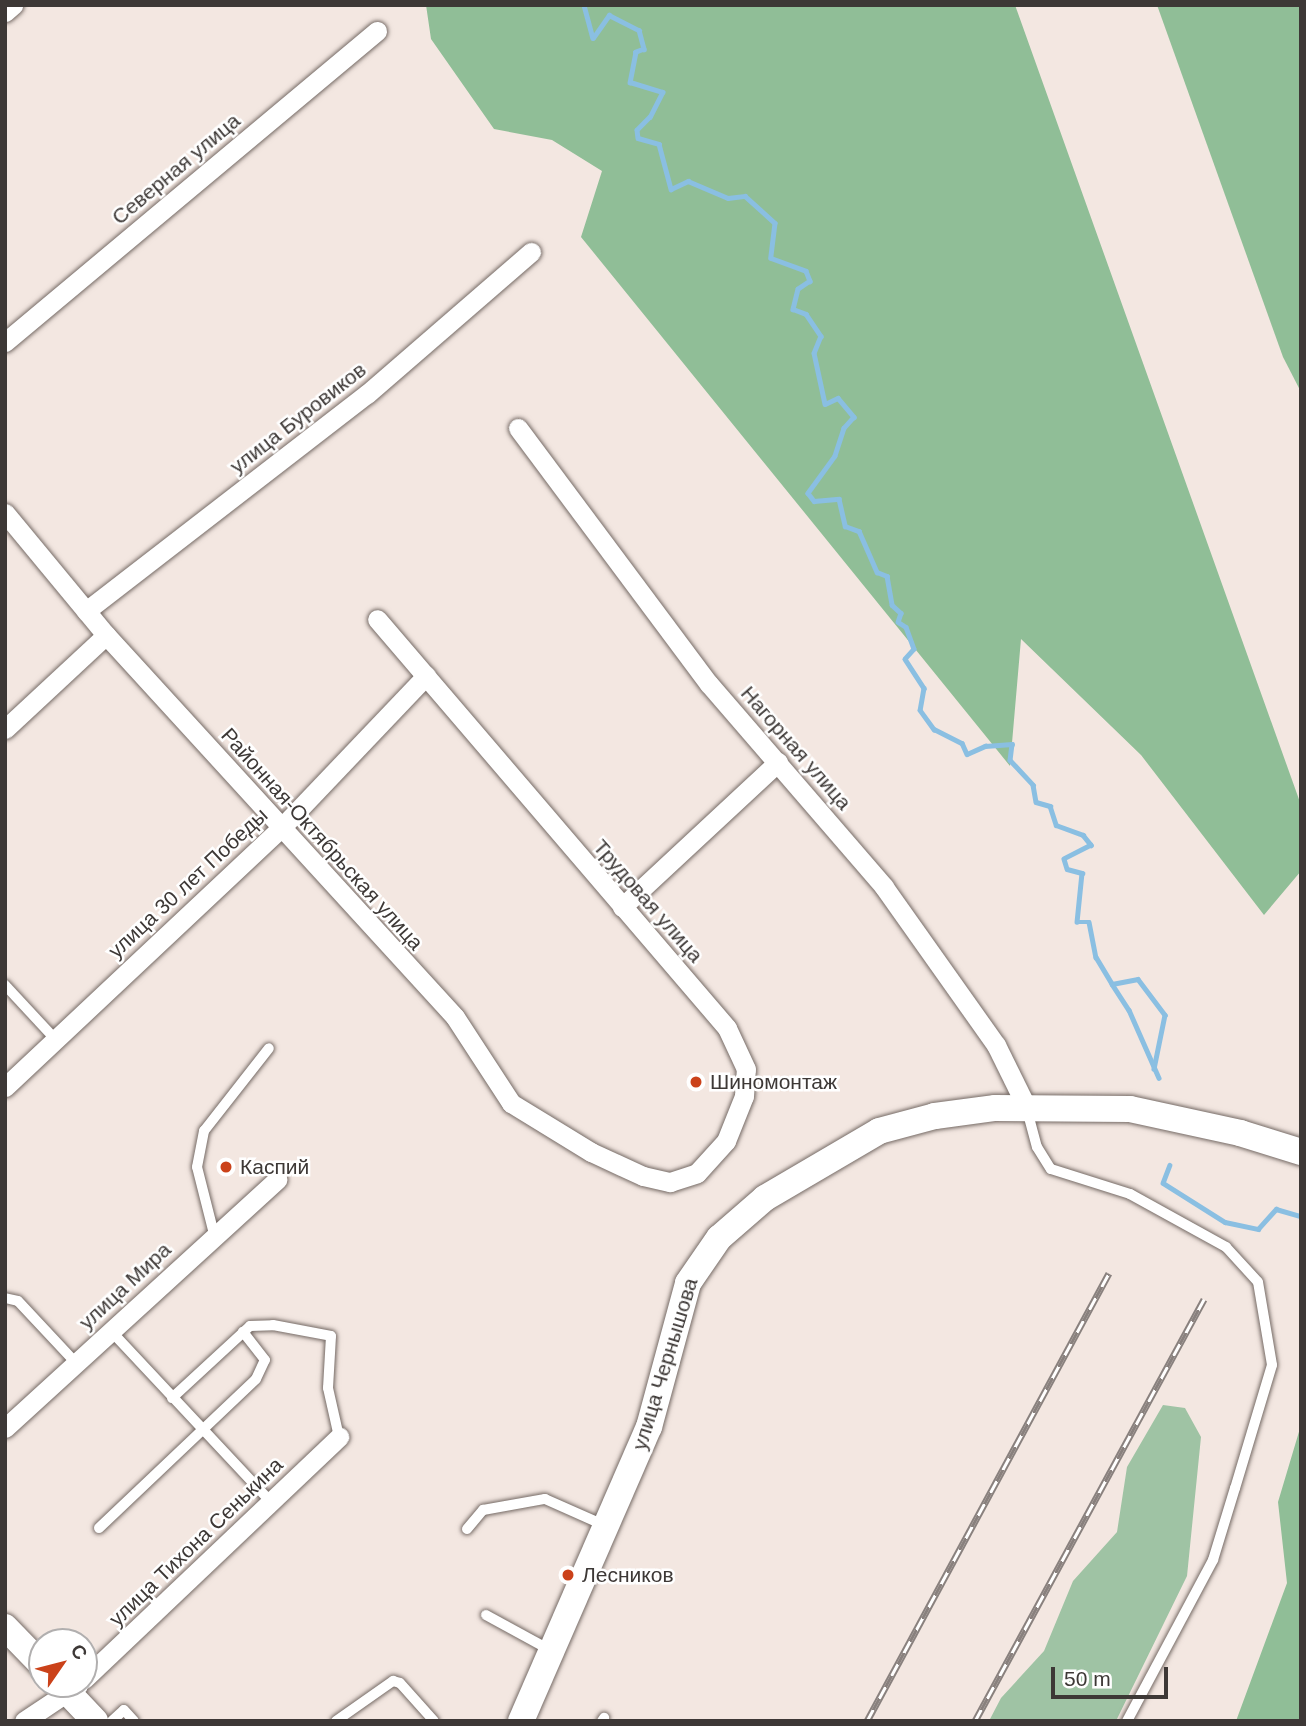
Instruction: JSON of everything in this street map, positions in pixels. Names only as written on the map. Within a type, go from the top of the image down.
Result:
[{"type":"main road","name":"улица Чернышова","points":[[521,1721],[656,1406],[688,1283],[719,1238],[777,1190],[879,1131],[965,1111],[1026,1106],[1130,1110],[1240,1133],[1301,1152]]},
{"type":"main road","points":[[5,1627],[28,1651]]},
{"type":"main road","points":[[81,1698],[95,1721]]},
{"type":"street","points":[[5,12],[13,5]]},
{"type":"street","name":"Северная улица","points":[[5,342],[377,31]]},
{"type":"street","name":"улица Буровиков","points":[[86,611],[367,394],[531,252]]},
{"type":"street","name":"Нагорная улица","points":[[518,428],[634,589],[884,887],[996,1045],[1026,1106]]},
{"type":"street","name":"Районная-Октябрьская улица","points":[[5,513],[106,635],[471,1036],[491,1079],[511,1103],[622,1167]]},
{"type":"street","name":"Трудовая улица","points":[[377,619],[727,1028],[743,1060],[746,1083],[734,1126],[708,1165],[670,1182],[622,1167]]},
{"type":"street","points":[[5,729],[106,635]]},
{"type":"street","name":"улица 30 лет Победы","points":[[5,1087],[282,827],[426,676]]},
{"type":"street","points":[[622,907],[778,762]]},
{"type":"street","name":"улица Мира","points":[[5,1428],[214,1234],[278,1179]]},
{"type":"street","name":"улица Тихона Сенькина","points":[[98,1662],[339,1437]]},
{"type":"street","name":"улица Тихона Сенькина","points":[[24,1721],[55,1698]]},
{"type":"lane","points":[[5,985],[55,1039]]},
{"type":"lane","points":[[214,1234],[197,1167],[204,1131],[269,1048]]},
{"type":"lane","points":[[1026,1106],[1037,1147],[1051,1169],[1130,1194],[1226,1247],[1258,1282],[1272,1365],[1213,1560],[1127,1721]]},
{"type":"lane","points":[[5,1298],[18,1301],[76,1363]]},
{"type":"lane","points":[[172,1398],[250,1326],[273,1325],[331,1336],[328,1388],[339,1437]]},
{"type":"lane","points":[[110,1331],[271,1502]]},
{"type":"lane","points":[[99,1528],[256,1379],[265,1360],[243,1332]]},
{"type":"lane","points":[[467,1529],[482,1510],[545,1499],[606,1526]]},
{"type":"lane","points":[[486,1615],[552,1651]]},
{"type":"lane","points":[[336,1721],[393,1681],[400,1683],[434,1721]]},
{"type":"lane","points":[[112,1721],[124,1710],[134,1721]]},
{"type":"green space","points":[[426,5],[1015,5],[1301,805],[1301,871],[1264,915],[1141,755],[1021,639],[1010,766],[581,237],[602,171],[552,140],[494,129],[431,39]]},
{"type":"green space","points":[[1157,5],[1301,5],[1301,392],[1283,357]]},
{"type":"green space","points":[[1163,1405],[1185,1408],[1201,1437],[1187,1576],[1116,1721],[989,1721],[1001,1698],[1044,1651],[1073,1581],[1117,1532],[1127,1467]]},
{"type":"green space","points":[[1301,1425],[1301,1721],[1236,1721],[1287,1583],[1278,1502]]},
{"type":"waterway","points":[[584,5],[593,38],[609,15],[639,30],[644,49],[636,52],[630,82],[663,92],[650,117],[637,130],[638,138],[659,144],[671,189],[688,181],[728,198],[745,196],[775,223],[771,258],[806,271],[810,281],[798,289],[793,309],[806,314],[821,336],[814,353],[825,404],[838,398],[854,417],[844,428],[835,456],[808,493],[814,501],[839,499],[845,526],[859,531],[877,572],[887,576],[892,605],[901,613],[898,622],[906,627],[914,649],[905,659],[924,688],[920,710],[934,729],[962,743],[967,754],[985,746],[1012,744],[1010,760],[1033,785],[1036,802],[1050,806],[1056,825],[1083,835],[1091,845],[1064,859],[1067,869],[1082,873],[1077,922],[1089,922],[1096,957],[1112,984],[1138,979],[1165,1015],[1154,1069]]},
{"type":"waterway","points":[[1112,984],[1129,1010],[1159,1078]]},
{"type":"waterway","points":[[1170,1165],[1163,1183],[1225,1222],[1258,1229],[1276,1209],[1301,1216]]},
{"type":"railway","points":[[867,1721],[1109,1273]]},
{"type":"railway","points":[[975,1721],[1204,1299]]},
{"type":"place","name":"Шиномонтаж","points":[[696,1082]]},
{"type":"place","name":"Каспий","points":[[226,1167]]},
{"type":"place","name":"Лесников","points":[[568,1575]]}]
